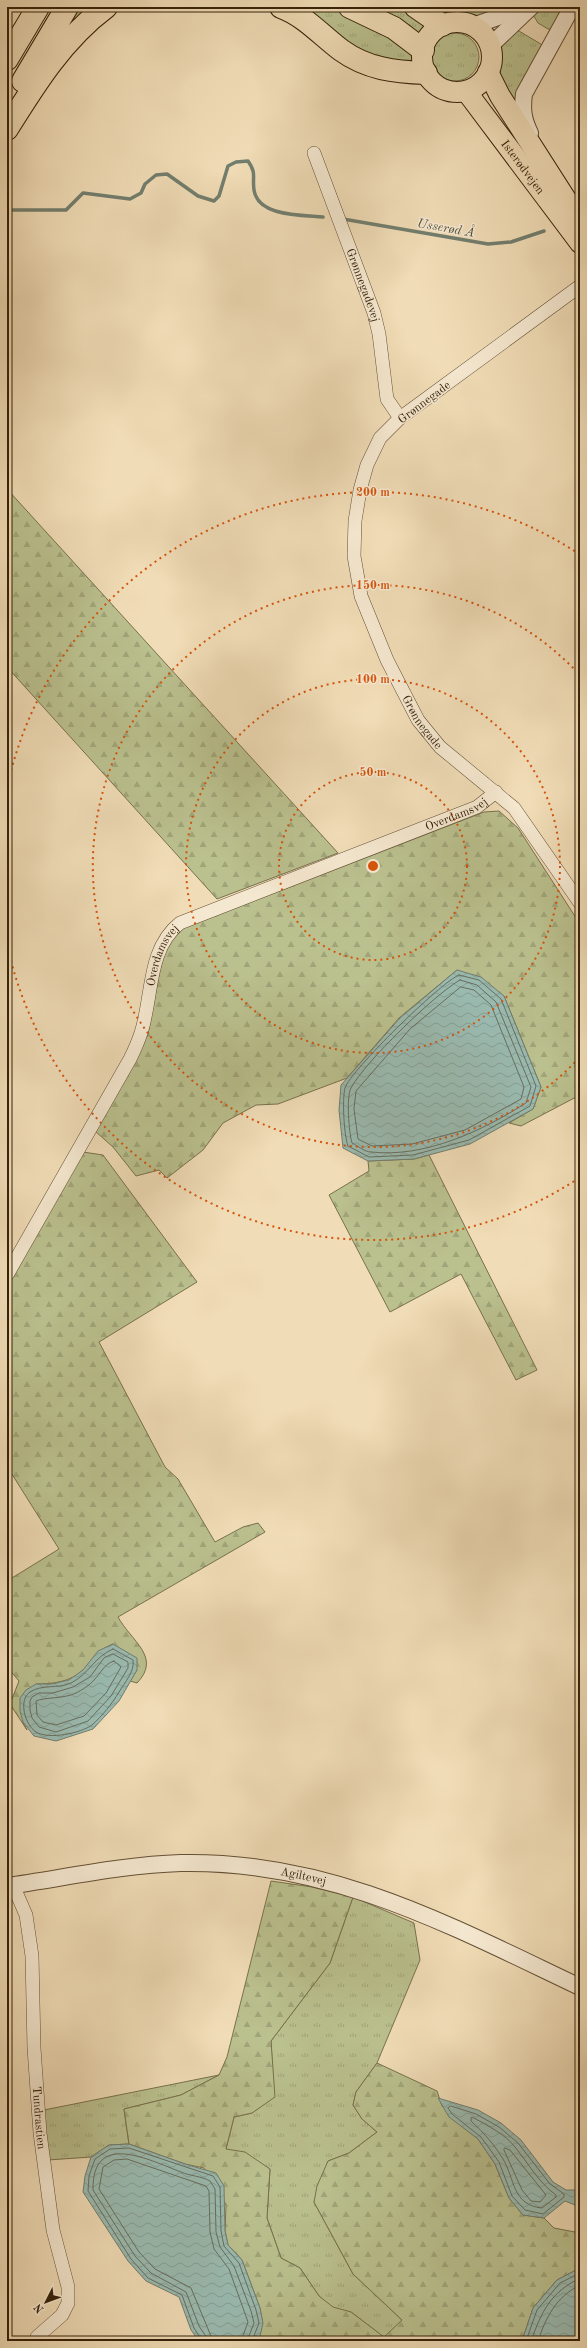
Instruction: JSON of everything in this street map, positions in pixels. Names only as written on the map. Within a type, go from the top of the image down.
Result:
[{"type":"highway","points":[[7,59],[38,7]]},
{"type":"highway","points":[[7,108],[67,7]]},
{"type":"highway","points":[[7,129],[49,66],[76,32],[106,7]]},
{"type":"highway","points":[[281,7],[302,18],[341,50],[363,63],[399,72],[426,73]]},
{"type":"highway","points":[[350,7],[394,28],[423,50]]},
{"type":"highway","points":[[416,7],[442,25]]},
{"type":"main road","points":[[463,22],[480,31],[490,46],[492,59],[488,72],[479,83],[466,90],[454,92],[443,89],[433,82],[426,73],[422,62],[423,50],[426,40],[433,31],[442,25],[463,22]]},
{"type":"main road","name":"Isterødvejen","points":[[488,72],[500,96],[580,221]]},
{"type":"main road","name":"Isterødvejen","points":[[466,90],[580,242]]},
{"type":"street","points":[[473,26],[498,17],[511,7]]},
{"type":"street","points":[[490,46],[531,7]]},
{"type":"street","points":[[556,182],[524,122],[522,108],[524,94],[572,7]]},
{"type":"street","name":"Grønnegadevej","points":[[314,153],[374,313],[379,334],[387,398],[400,418]]},
{"type":"street","name":"Grønnegade","points":[[580,286],[400,418],[380,438],[367,465],[360,490],[355,523],[354,556],[361,596],[387,660],[418,720],[440,747],[514,808],[580,903]]},
{"type":"street","name":"Overdamsvej","points":[[7,1275],[130,1059],[141,1034],[156,960],[162,941],[170,931],[180,923],[477,807],[496,792]]},
{"type":"street","name":"Agiltevej","points":[[10,1886],[119,1869],[180,1863],[273,1869],[327,1880],[378,1896],[436,1919],[580,1987]]},
{"type":"street","name":"Tundrastien","points":[[10,1886],[26,1915],[32,1956],[34,2048],[40,2133],[53,2230],[68,2287],[68,2303],[62,2315],[37,2337]]},
{"type":"green space","points":[[77,7],[95,7],[56,46]]},
{"type":"green space","points":[[295,7],[336,7],[392,33],[411,54],[413,69],[376,62]]},
{"type":"green space","points":[[360,7],[407,7],[427,25],[419,32],[417,38]]},
{"type":"green space","points":[[426,7],[499,7],[481,16],[472,17],[460,12],[438,13]]},
{"type":"green space","points":[[540,7],[566,7],[552,29],[548,29],[538,23],[532,13]]},
{"type":"green space","points":[[514,31],[519,31],[544,46],[514,105],[496,74],[497,50]]},
{"type":"green space","points":[[450,33],[460,33],[469,37],[475,43],[479,52],[479,62],[475,71],[469,77],[460,81],[450,81],[441,77],[435,71],[431,62],[431,52],[435,43],[441,37]]},
{"type":"green space","points":[[7,489],[338,853],[217,899],[7,667]]},
{"type":"green space","points":[[499,811],[518,828],[580,924],[580,1095],[521,1126],[509,1123],[533,1109],[541,1087],[504,996],[457,970],[399,1018],[347,1078],[278,1104],[256,1105],[223,1123],[203,1150],[167,1178],[159,1170],[136,1176],[113,1147],[95,1131],[148,1034],[160,970],[167,947],[173,936],[184,928],[484,812]]},
{"type":"green space","points":[[83,1152],[103,1155],[197,1282],[99,1342],[165,1467],[178,1479],[215,1542],[243,1527],[258,1523],[265,1532],[118,1617],[142,1649],[145,1657],[146,1665],[144,1674],[137,1683],[130,1681],[137,1670],[113,1644],[98,1653],[88,1666],[73,1677],[55,1683],[36,1684],[23,1722],[27,1730],[10,1704],[19,1681],[7,1667],[7,1581],[59,1549],[10,1471],[7,1471],[7,1282]]},
{"type":"green space","points":[[429,1155],[537,1370],[516,1380],[461,1274],[390,1312],[329,1195],[369,1171],[368,1161],[414,1159]]},
{"type":"green space","points":[[271,1881],[312,1887],[353,1897],[330,1963],[271,2041],[275,2097],[252,2113],[234,2117],[226,2149],[245,2152],[270,2169],[267,2218],[281,2258],[300,2268],[319,2296],[333,2307],[351,2312],[384,2337],[402,2320],[353,2274],[314,2202],[317,2186],[328,2161],[349,2153],[377,2132],[362,2119],[353,2105],[356,2092],[377,2063],[437,2091],[442,2106],[478,2139],[495,2164],[509,2198],[523,2215],[544,2218],[554,2228],[580,2233],[580,2268],[557,2280],[533,2308],[522,2341],[256,2341],[260,2336],[262,2320],[260,2308],[242,2260],[228,2245],[225,2231],[226,2205],[204,2168],[185,2164],[129,2144],[124,2109],[181,2095],[219,2075],[227,2057]]},
{"type":"green space","points":[[353,1897],[414,1923],[420,1960],[377,2063],[356,2092],[353,2105],[362,2119],[377,2132],[349,2153],[328,2161],[314,2202],[353,2274],[402,2320],[385,2338],[351,2312],[333,2308],[319,2296],[300,2268],[281,2258],[267,2218],[270,2169],[226,2149],[234,2117],[252,2113],[274,2097],[271,2041],[330,1963]]},
{"type":"green space","points":[[219,2075],[181,2095],[124,2109],[129,2144],[109,2145],[91,2157],[48,2160],[44,2110]]},
{"type":"water","points":[[457,970],[481,977],[504,996],[541,1087],[533,1109],[470,1144],[414,1159],[368,1161],[343,1148],[339,1110],[341,1085],[400,1018]]},
{"type":"water","points":[[113,1644],[137,1658],[137,1670],[119,1701],[93,1729],[56,1741],[34,1736],[23,1722],[20,1711],[20,1698],[26,1690],[36,1684],[52,1684],[69,1680],[83,1670],[98,1651]]},
{"type":"water","points":[[438,2098],[478,2110],[501,2123],[521,2140],[553,2182],[566,2190],[580,2190],[580,2207],[565,2201],[544,2218],[523,2215],[509,2198],[495,2164],[478,2139],[449,2117]]},
{"type":"water","points":[[129,2144],[185,2164],[216,2173],[224,2186],[225,2231],[228,2245],[242,2260],[260,2308],[263,2323],[260,2336],[255,2341],[199,2341],[191,2330],[179,2297],[146,2281],[128,2261],[83,2192],[85,2176],[91,2157],[109,2145]]},
{"type":"water","points":[[580,2268],[580,2333],[577,2341],[522,2341],[533,2308],[557,2280]]},
{"type":"waterway","name":"Usserød Å","points":[[7,210],[66,210],[83,193],[130,199],[141,193],[145,184],[156,175],[167,174],[198,196],[214,201],[219,196],[228,166],[236,162],[248,161],[253,172],[254,190],[257,199],[264,205],[272,210],[282,213],[323,217]]},
{"type":"waterway","name":"Usserød Å","points":[[343,219],[488,244],[511,242],[544,231]]}]
